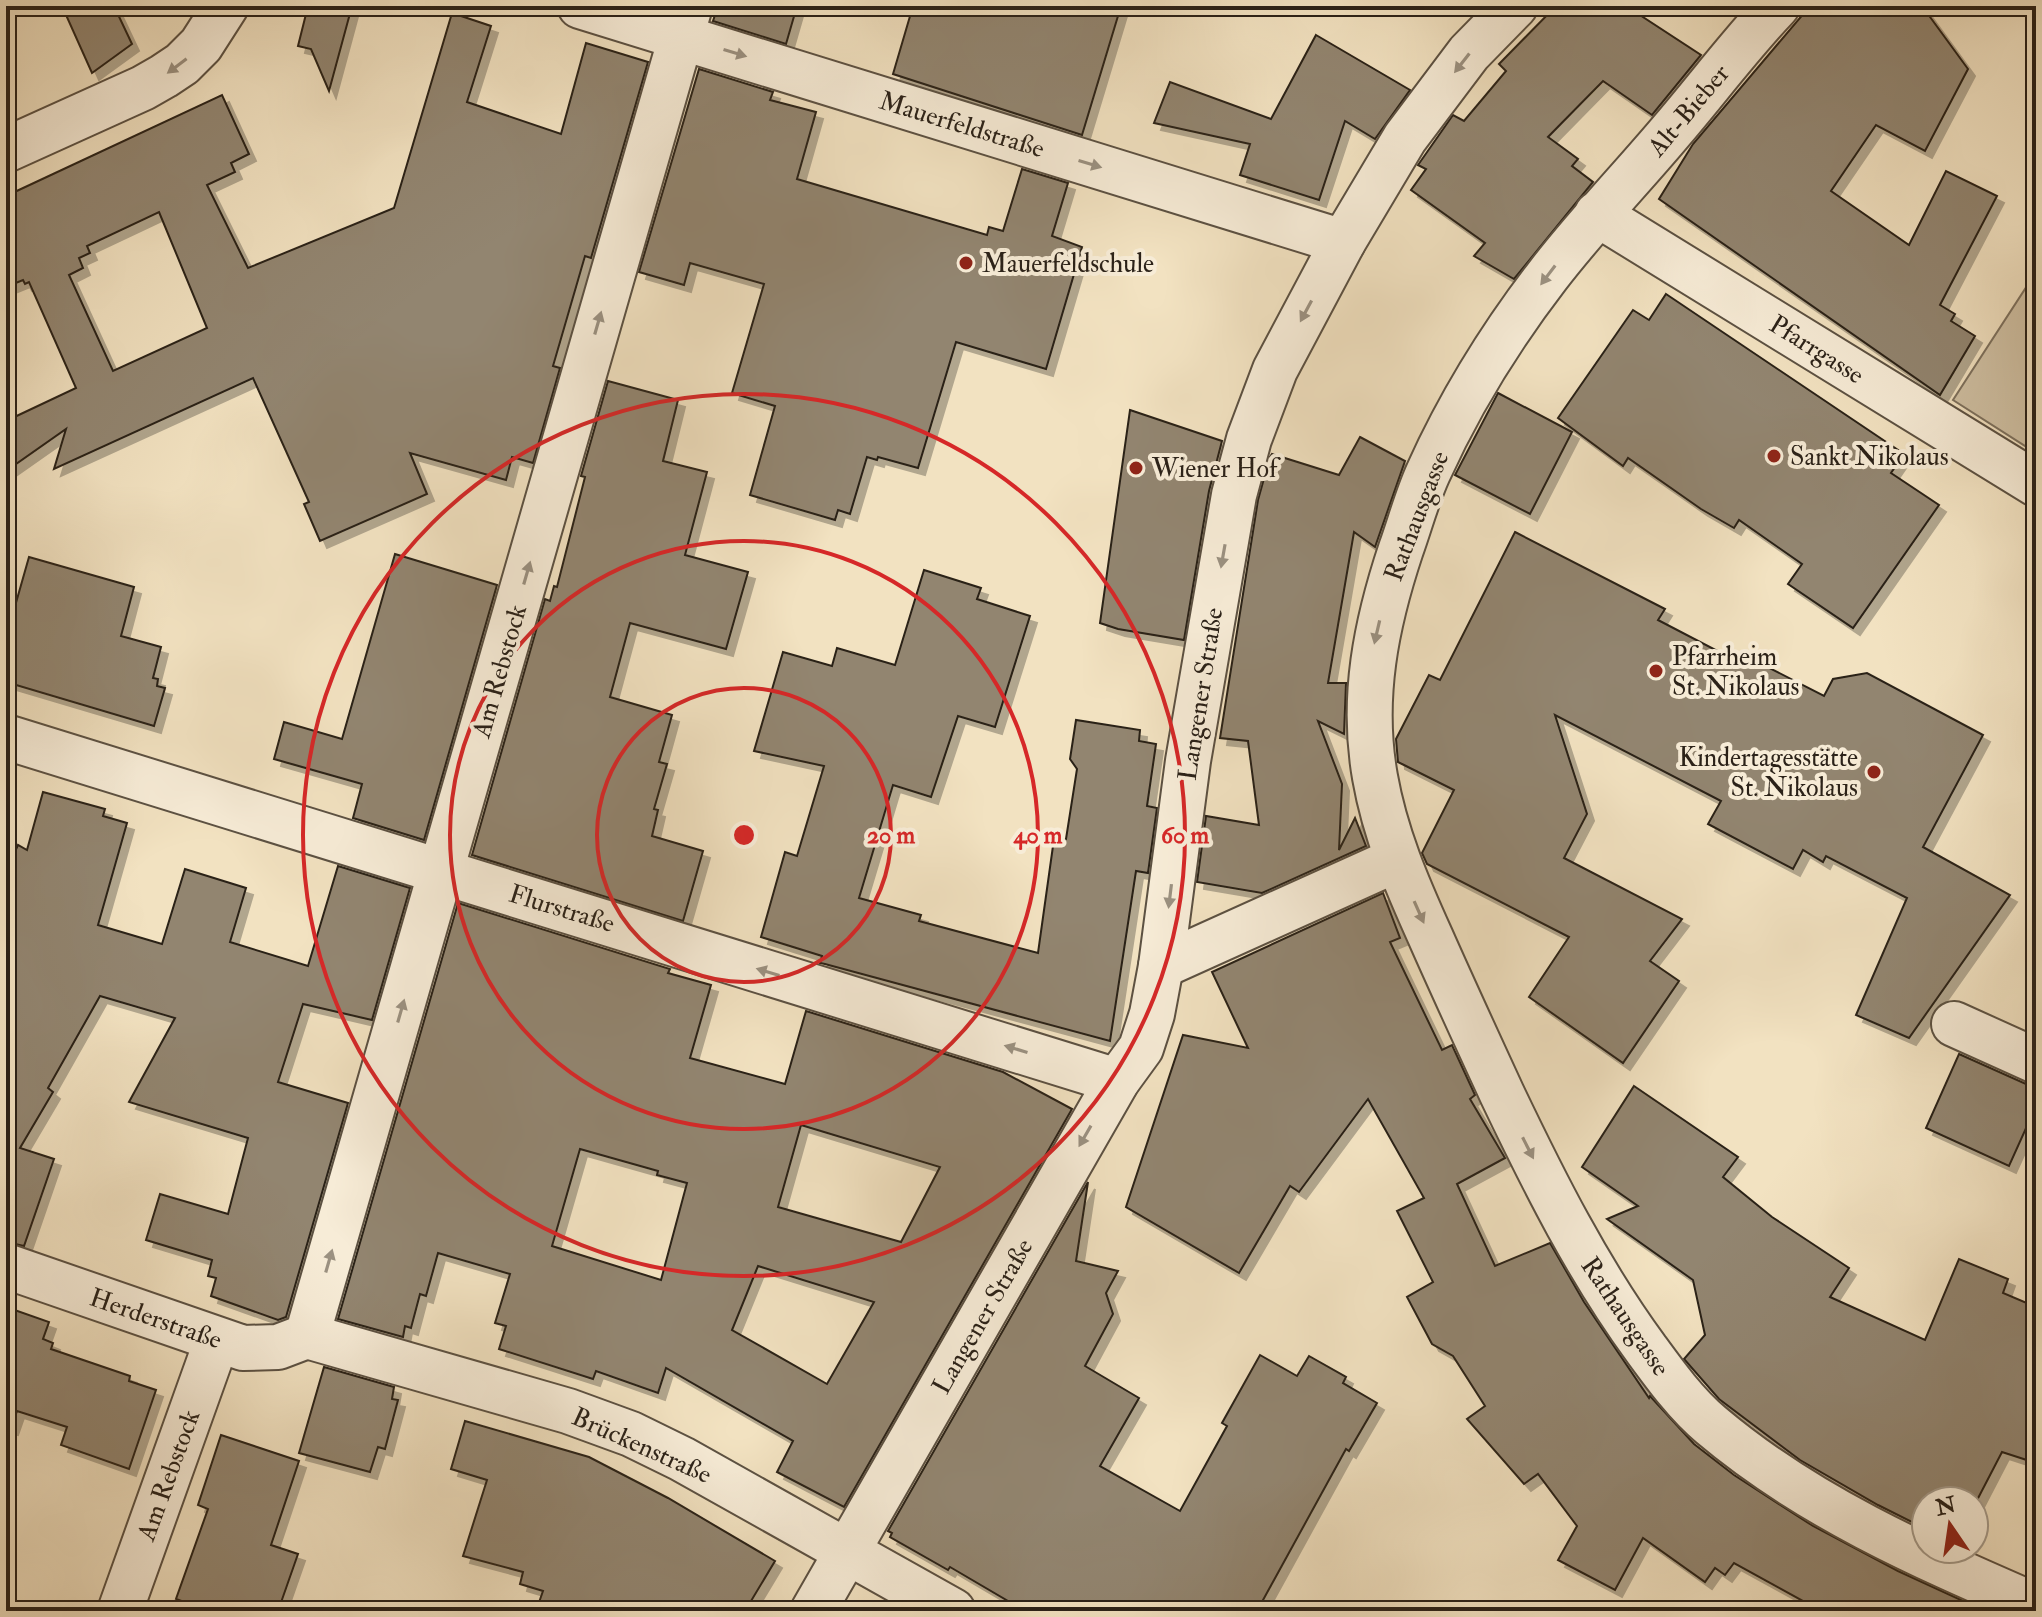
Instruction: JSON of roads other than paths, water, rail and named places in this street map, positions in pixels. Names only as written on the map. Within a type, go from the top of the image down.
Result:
[{"type":"street","points":[[6,150],[164,76],[201,45],[226,6]]},
{"type":"street","name":"Mauerfeldstraße","points":[[580,6],[685,21],[1343,242]]},
{"type":"street","name":"Langener Straße","points":[[813,1611],[1117,1081],[1141,1048],[1161,966],[1188,761],[1234,495],[1249,439],[1275,370],[1343,242],[1405,138],[1469,53],[1515,6]]},
{"type":"street","name":"Alt-Bieber","points":[[1597,214],[1777,6]]},
{"type":"street","name":"Am Rebstock","points":[[307,1336],[685,21]]},
{"type":"street","name":"Pfarrgasse","points":[[1597,214],[2036,484]]},
{"type":"street","name":"Rathausgasse","points":[[1597,214],[1516,318],[1457,414],[1426,478],[1389,583],[1369,682],[1369,727],[1375,777],[1396,860],[1515,1121],[1577,1243],[1623,1318],[1669,1381],[1708,1423],[1819,1503],[1886,1539],[2036,1606]]},
{"type":"street","name":"Flurstraße","points":[[6,737],[1117,1081]]},
{"type":"street","points":[[1161,966],[1396,860]]},
{"type":"street","points":[[1954,1024],[2036,1061]]},
{"type":"street","name":"Herderstraße","points":[[6,1266],[243,1348],[262,1349],[307,1336]]},
{"type":"street","name":"Brückenstraße","points":[[307,1336],[609,1425],[682,1459],[953,1611]]},
{"type":"street","name":"Am Rebstock","points":[[120,1611],[217,1340]]},
{"type":"place","name":"Mauerfeldschule","points":[[966,263]]},
{"type":"place","name":"Sankt Nikolaus","points":[[1774,456]]},
{"type":"place","name":"Wiener Hof","points":[[1136,468]]},
{"type":"place","name":"Pfarrheim St. Nikolaus","points":[[1656,671]]},
{"type":"place","name":"Kindertagesstätte St. Nikolaus","points":[[1874,772]]}]
